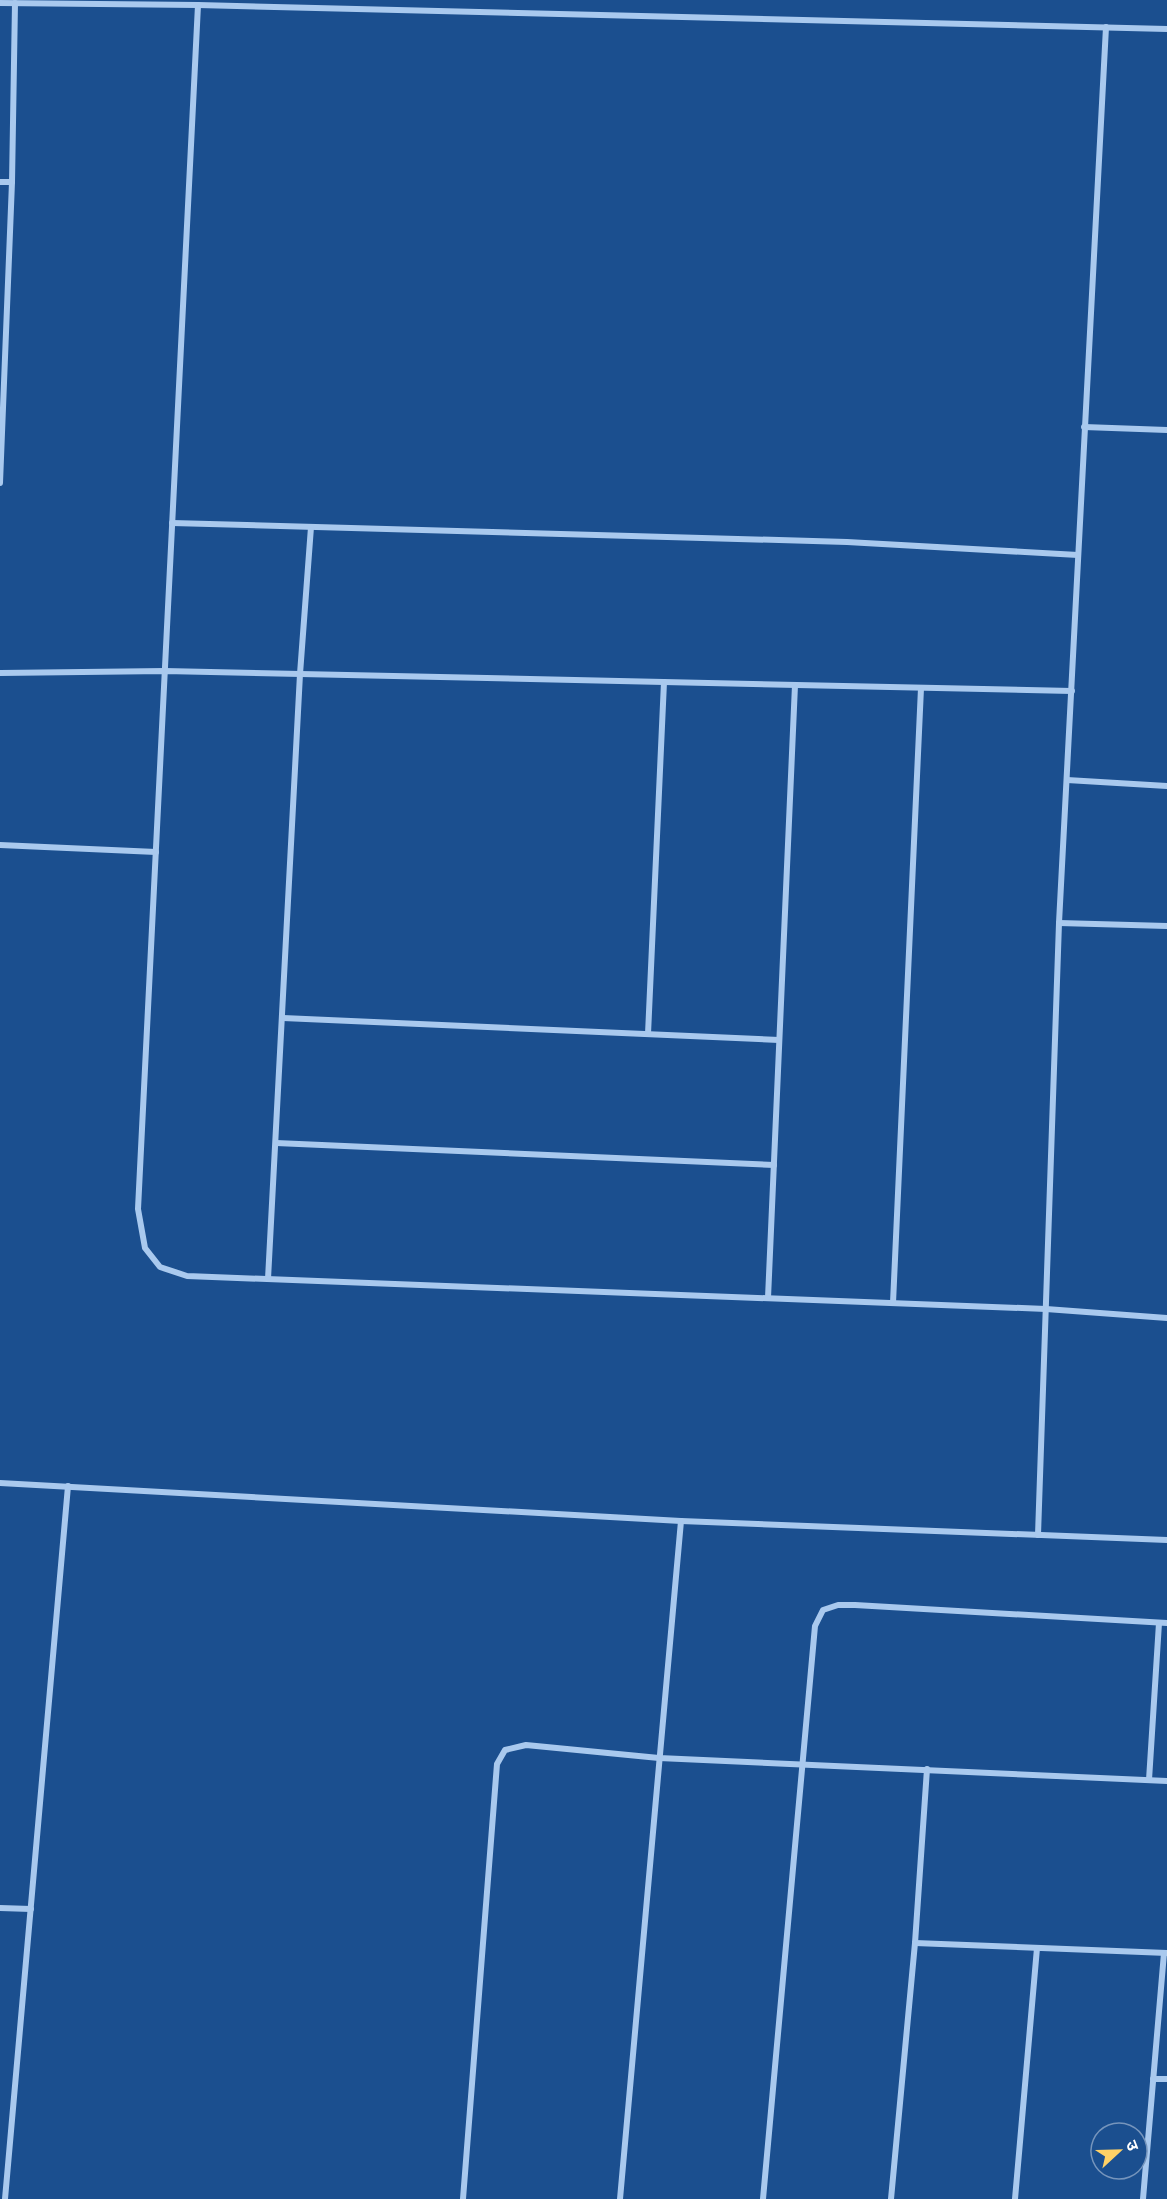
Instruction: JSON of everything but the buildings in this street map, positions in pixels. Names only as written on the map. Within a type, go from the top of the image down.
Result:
[{"type":"street","points":[[0,3],[198,5],[1167,29]]},
{"type":"street","points":[[0,483],[12,182],[15,3]]},
{"type":"street","points":[[198,5],[138,1209],[145,1248],[160,1267],[187,1276],[1046,1309],[1167,1318]]},
{"type":"street","points":[[1038,1535],[1059,923],[1106,27]]},
{"type":"street","points":[[0,182],[12,182]]},
{"type":"street","points":[[1084,427],[1167,430]]},
{"type":"street","points":[[172,523],[847,542],[1078,555]]},
{"type":"street","points":[[268,1280],[300,674],[311,527]]},
{"type":"street","points":[[0,673],[165,671],[1072,691]]},
{"type":"street","points":[[648,1034],[664,682]]},
{"type":"street","points":[[768,1298],[795,685]]},
{"type":"street","points":[[893,1303],[921,688]]},
{"type":"street","points":[[1067,780],[1167,786]]},
{"type":"street","points":[[0,845],[156,852]]},
{"type":"street","points":[[1059,923],[1167,926]]},
{"type":"street","points":[[282,1018],[779,1040]]},
{"type":"street","points":[[276,1143],[774,1165]]},
{"type":"street","points":[[0,1483],[681,1521],[1167,1540]]},
{"type":"street","points":[[5,2199],[68,1486]]},
{"type":"street","points":[[620,2199],[681,1521]]},
{"type":"street","points":[[763,2199],[815,1626],[823,1610],[838,1605],[855,1605],[1167,1623]]},
{"type":"street","points":[[1149,1780],[1159,1623]]},
{"type":"street","points":[[463,2199],[497,1764],[505,1750],[526,1744],[659,1758],[1167,1781]]},
{"type":"street","points":[[891,2199],[915,1943],[927,1769]]},
{"type":"street","points":[[0,1908],[31,1909]]},
{"type":"street","points":[[915,1943],[1165,1953],[1143,2199]]},
{"type":"street","points":[[1015,2199],[1037,1948]]},
{"type":"street","points":[[1153,2079],[1167,2079]]}]
